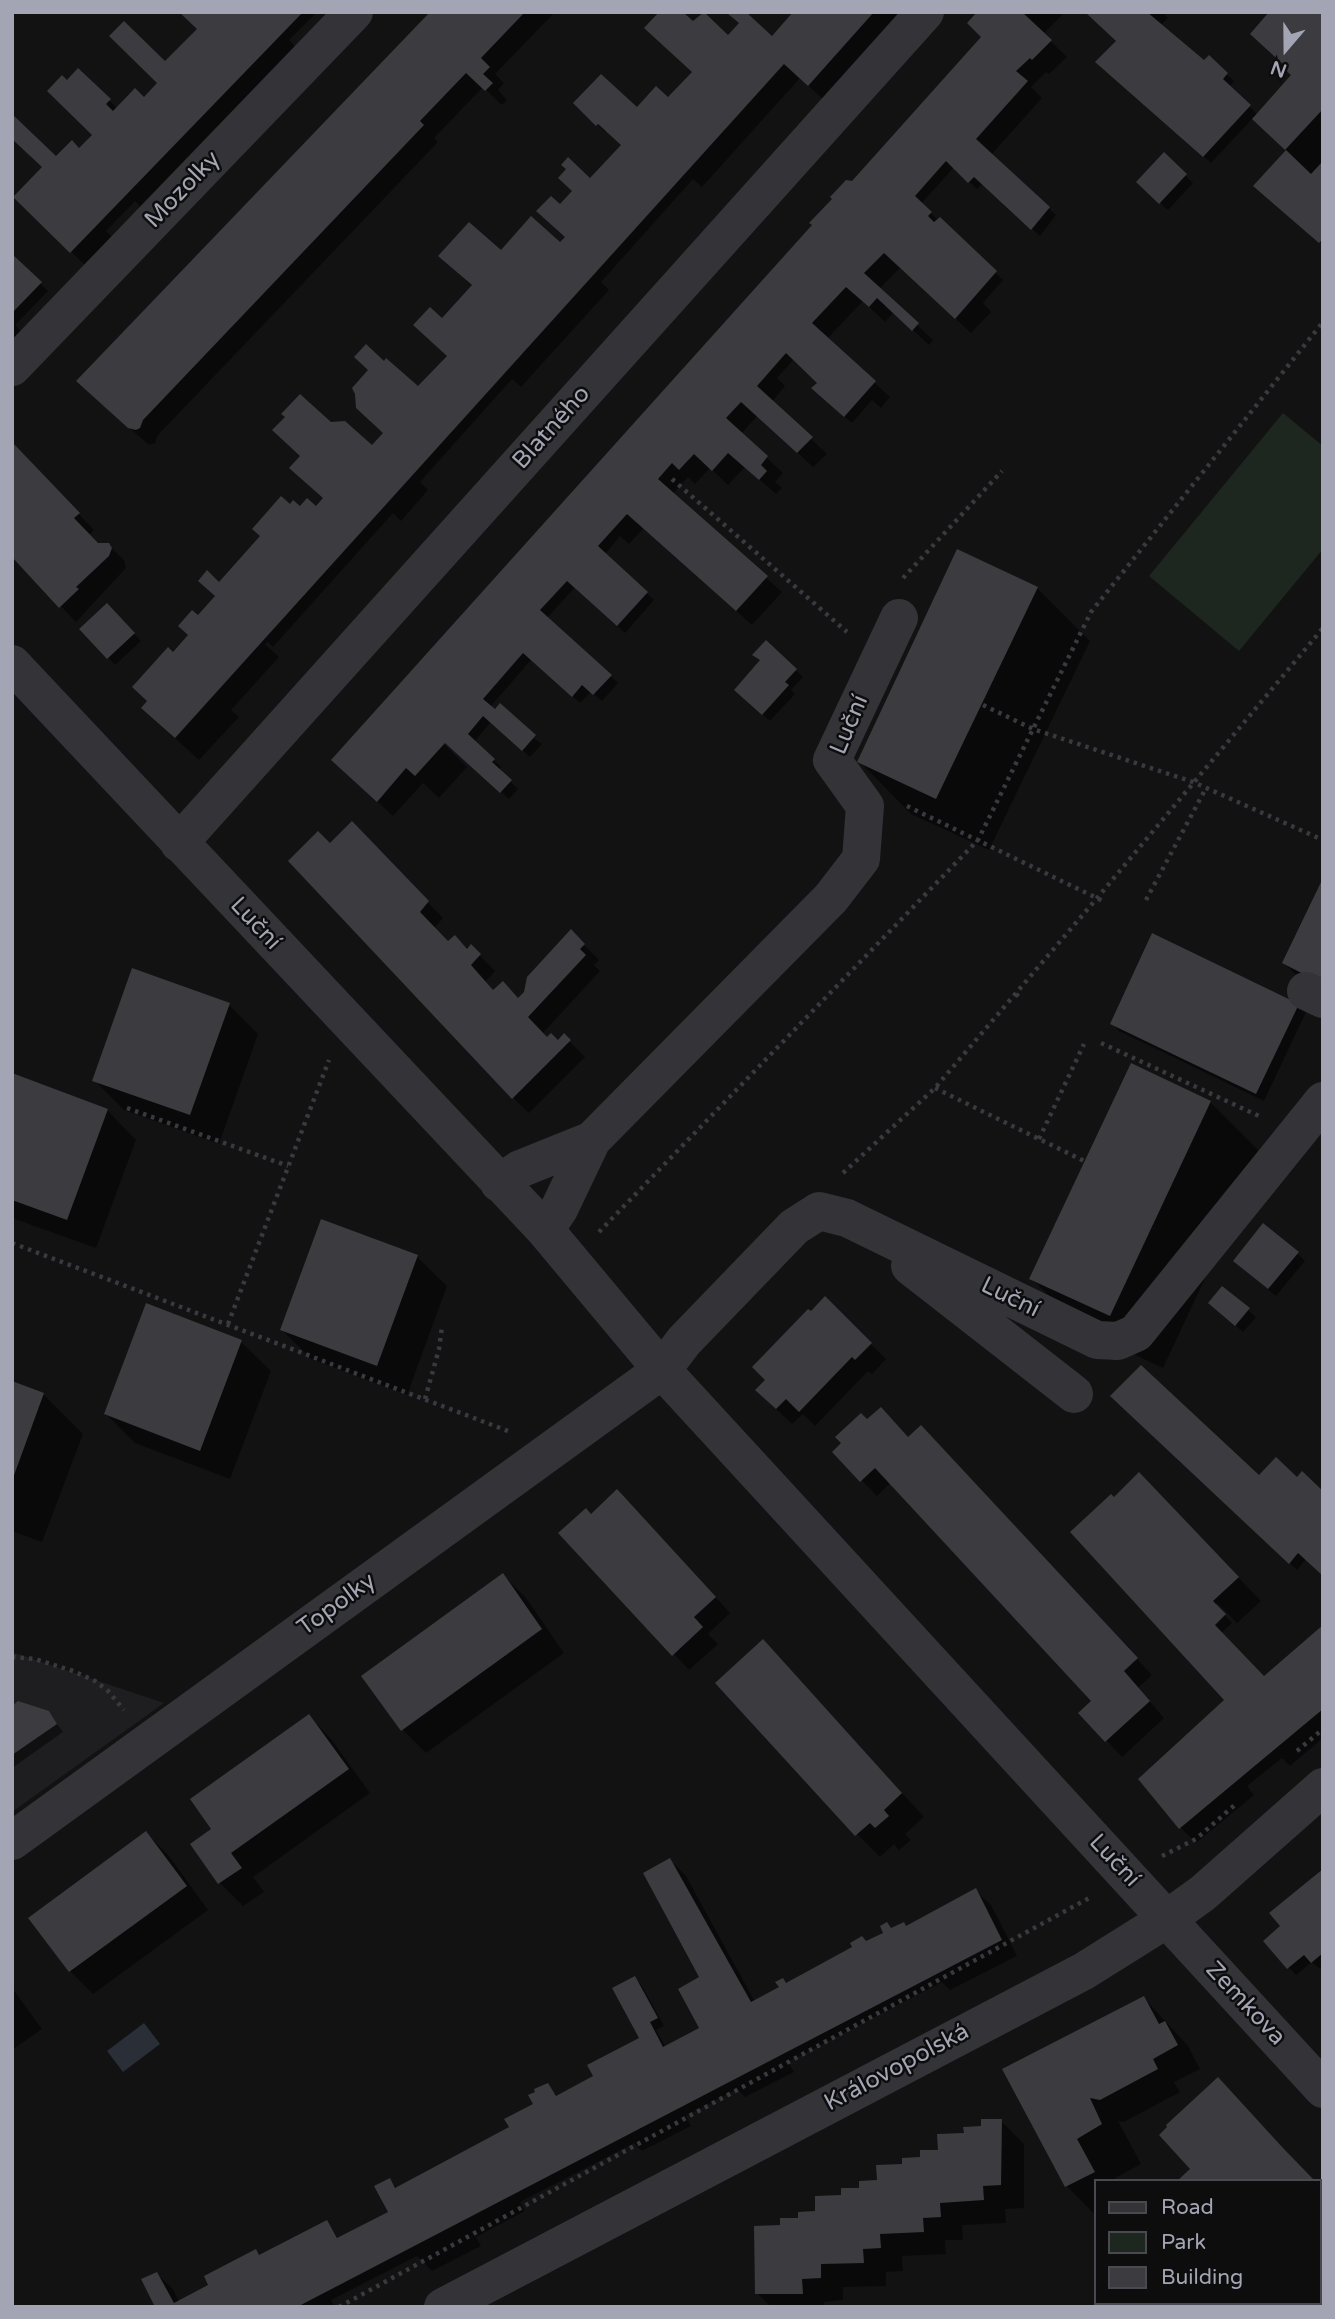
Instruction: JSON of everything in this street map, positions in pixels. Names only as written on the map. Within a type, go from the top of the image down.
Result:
[{"type":"street","name":"Mozolky","points":[[12,367],[354,12]]},
{"type":"street","name":"Blatného","points":[[179,843],[925,12]]},
{"type":"street","name":"Luční","points":[[865,806],[832,760],[880,660],[897,603]]},
{"type":"street","name":"Luční","points":[[12,664],[545,1230],[662,1370],[1167,1920]]},
{"type":"street","points":[[545,1230],[559,1209],[592,1140],[831,898],[860,859],[865,806]]},
{"type":"street","name":"Luční","points":[[833,1215],[1097,1340],[1118,1341],[1136,1333],[1323,1101]]},
{"type":"street","points":[[499,1183],[520,1169],[592,1140]]},
{"type":"street","points":[[662,1370],[684,1341],[794,1227],[833,1215],[1074,1394]]},
{"type":"street","name":"Topolky","points":[[12,1841],[662,1370]]},
{"type":"street","name":"Královopolská","points":[[443,2307],[1072,1977],[1167,1920],[1202,1893],[1323,1787]]},
{"type":"street","name":"Zemkova","points":[[1167,1920],[1323,2089]]},
{"type":"path","points":[[600,1231],[978,840],[1091,612],[1323,322]]},
{"type":"path","points":[[897,603],[1002,471]]},
{"type":"path","points":[[672,479],[880,660]]},
{"type":"path","points":[[833,1215],[823,1192],[935,1088],[1323,628]]},
{"type":"path","points":[[983,705],[1033,729],[1193,782],[1323,840]]},
{"type":"path","points":[[1146,900],[1206,788]]},
{"type":"path","points":[[865,806],[898,801],[1105,901]]},
{"type":"path","points":[[1016,994],[1022,1000]]},
{"type":"path","points":[[1101,1043],[1297,1134]]},
{"type":"path","points":[[1039,1139],[1084,1044]]},
{"type":"path","points":[[228,1324],[329,1058]]},
{"type":"path","points":[[935,1088],[1084,1161]]},
{"type":"path","points":[[127,1108],[288,1167]]},
{"type":"path","points":[[12,1243],[515,1434]]},
{"type":"path","points":[[425,1399],[439,1349],[442,1327]]},
{"type":"path","points":[[12,1657],[35,1659],[74,1671],[95,1681],[108,1690],[130,1716]]},
{"type":"path","points":[[1291,1756],[1323,1729]]},
{"type":"path","points":[[1153,1846],[1163,1856],[1196,1839],[1238,1802]]},
{"type":"path","points":[[339,2307],[1091,1898],[1081,1888]]},
{"type":"shaded area","points":[[12,1652],[164,1703],[12,1812]]},
{"type":"shaded area","points":[[144,2023],[160,2044],[123,2072],[107,2051]]},
{"type":"green space","points":[[1283,413],[1323,446],[1323,549],[1239,651],[1149,576]]},
{"type":"building","points":[[179,12],[303,12],[70,253],[13,197],[42,167],[12,139],[12,114],[56,156],[72,140],[79,148],[92,135],[47,91],[62,75],[67,80],[78,68],[111,99],[106,104],[113,111],[135,88],[144,97],[157,83],[109,36],[124,21],[165,61],[197,29]]},
{"type":"building","points":[[430,12],[525,12],[481,58],[490,67],[483,74],[493,83],[485,91],[466,73],[420,121],[424,125],[143,420],[140,428],[128,428],[76,381]]},
{"type":"building","points":[[659,12],[683,12],[693,21],[704,12],[728,35],[739,23],[728,14],[746,12],[772,36],[793,12],[874,12],[808,86],[784,64],[175,738],[141,708],[147,701],[132,687],[168,647],[173,652],[188,635],[178,626],[192,610],[198,615],[215,596],[198,581],[207,570],[219,582],[260,536],[252,529],[281,496],[290,504],[293,500],[300,506],[307,498],[316,506],[323,498],[289,468],[300,456],[272,430],[285,417],[281,414],[300,394],[331,422],[345,421],[372,445],[383,433],[356,408],[352,388],[368,370],[354,357],[366,344],[418,386],[447,356],[413,325],[430,307],[442,318],[472,285],[438,256],[469,222],[501,250],[531,216],[560,242],[565,237],[536,211],[551,196],[560,204],[572,191],[558,178],[566,169],[561,165],[568,157],[590,178],[621,145],[598,124],[596,126],[573,103],[601,74],[637,107],[656,86],[668,97],[692,72],[644,28]]},
{"type":"building","points":[[977,12],[1022,12],[1052,40],[1032,60],[1030,58],[1016,71],[1028,81],[976,139],[1050,207],[1031,230],[974,177],[968,183],[946,161],[915,196],[932,212],[928,216],[934,222],[940,217],[997,271],[955,319],[884,253],[864,273],[919,323],[912,331],[877,298],[869,307],[846,287],[812,323],[876,381],[844,417],[811,388],[817,383],[786,353],[757,386],[813,437],[797,453],[741,402],[726,418],[768,456],[761,465],[767,471],[759,480],[728,453],[712,471],[694,454],[679,470],[672,463],[658,479],[768,576],[736,611],[627,514],[598,546],[648,592],[617,626],[567,581],[540,610],[612,675],[593,695],[582,685],[572,697],[523,653],[483,699],[495,709],[500,703],[536,735],[522,751],[483,716],[468,734],[495,759],[492,762],[512,780],[500,793],[445,743],[415,776],[406,768],[377,802],[331,760],[812,225],[809,223],[832,199],[830,197],[846,180],[852,181],[981,37],[967,23]]},
{"type":"building","points":[[1085,12],[1147,12],[1204,60],[1209,55],[1228,73],[1223,79],[1251,105],[1203,157],[1095,62],[1116,41]]},
{"type":"building","points":[[1269,12],[1323,12],[1323,109],[1285,150],[1252,119],[1291,75],[1284,69],[1286,67],[1250,34]]},
{"type":"building","points":[[1286,150],[1311,174],[1323,161],[1323,239],[1319,243],[1253,186]]},
{"type":"building","points":[[1164,152],[1187,174],[1159,204],[1136,182]]},
{"type":"building","points":[[12,254],[42,282],[12,313]]},
{"type":"building","points":[[12,442],[80,513],[74,518],[98,543],[109,543],[112,548],[109,556],[76,587],[79,589],[59,608],[12,557]]},
{"type":"building","points":[[957,549],[1038,587],[936,799],[857,762]]},
{"type":"building","points":[[107,603],[135,633],[107,659],[79,629]]},
{"type":"building","points":[[766,640],[797,669],[785,682],[789,685],[762,715],[734,690],[760,660],[752,655]]},
{"type":"building","points":[[352,821],[429,901],[420,912],[448,941],[455,935],[467,949],[471,944],[481,954],[471,965],[493,990],[503,981],[518,998],[524,992],[527,977],[571,929],[585,944],[580,949],[586,955],[528,1017],[547,1037],[551,1033],[558,1040],[564,1033],[571,1040],[512,1099],[288,861],[318,831],[330,843]]},
{"type":"building","points":[[1323,878],[1323,984],[1282,963]]},
{"type":"building","points":[[1152,933],[1299,1004],[1256,1094],[1110,1024]]},
{"type":"building","points":[[132,968],[230,1003],[190,1115],[92,1081]]},
{"type":"building","points":[[1131,1063],[1211,1101],[1110,1316],[1029,1279]]},
{"type":"building","points":[[12,1073],[108,1109],[67,1220],[12,1200]]},
{"type":"building","points":[[321,1219],[418,1255],[377,1366],[280,1330]]},
{"type":"building","points":[[1263,1223],[1299,1252],[1268,1289],[1233,1261]]},
{"type":"building","points":[[1222,1286],[1250,1308],[1235,1326],[1208,1303]]},
{"type":"building","points":[[825,1296],[872,1343],[855,1360],[852,1357],[799,1412],[786,1399],[776,1409],[755,1390],[765,1380],[752,1367],[808,1309],[811,1311]]},
{"type":"building","points":[[146,1303],[242,1340],[200,1451],[104,1414]]},
{"type":"building","points":[[1141,1365],[1259,1475],[1276,1457],[1297,1477],[1302,1471],[1323,1491],[1323,1576],[1298,1553],[1289,1564],[1110,1396]]},
{"type":"building","points":[[12,1381],[44,1393],[13,1478],[12,1478]]},
{"type":"building","points":[[881,1407],[908,1437],[921,1425],[1138,1658],[1124,1671],[1150,1701],[1105,1742],[1078,1713],[1091,1701],[875,1468],[860,1482],[832,1452],[841,1443],[835,1437],[861,1413],[867,1419]]},
{"type":"building","points":[[1139,1472],[1239,1577],[1213,1601],[1226,1614],[1215,1625],[1264,1676],[1323,1625],[1323,1709],[1179,1829],[1138,1779],[1224,1700],[1070,1532],[1111,1494],[1114,1497]]},
{"type":"building","points":[[617,1489],[716,1597],[694,1617],[703,1627],[672,1656],[558,1533],[586,1508],[591,1514]]},
{"type":"building","points":[[503,1573],[542,1629],[401,1731],[361,1676]]},
{"type":"building","points":[[763,1639],[902,1793],[884,1810],[889,1816],[875,1828],[870,1823],[855,1836],[715,1683]]},
{"type":"building","points":[[18,1701],[49,1711],[57,1724],[12,1755],[12,1706]]},
{"type":"building","points":[[309,1714],[349,1769],[231,1853],[242,1868],[218,1884],[190,1844],[211,1829],[190,1799]]},
{"type":"building","points":[[146,1831],[187,1886],[69,1972],[28,1918]]},
{"type":"building","points":[[670,1858],[751,2002],[779,1987],[775,1982],[783,1978],[786,1983],[852,1947],[850,1943],[862,1936],[866,1941],[883,1933],[880,1926],[887,1922],[891,1928],[904,1922],[906,1926],[976,1888],[1002,1940],[297,2307],[155,2307],[141,2279],[157,2272],[174,2303],[208,2285],[204,2276],[256,2249],[259,2255],[327,2220],[337,2238],[388,2212],[374,2186],[390,2178],[395,2188],[509,2127],[504,2119],[533,2104],[528,2095],[535,2092],[534,2089],[548,2083],[556,2096],[593,2076],[587,2065],[639,2038],[612,1988],[635,1976],[658,2018],[650,2022],[663,2047],[699,2028],[678,1989],[699,1977],[643,1873]]},
{"type":"building","points":[[1323,1869],[1323,1953],[1311,1963],[1304,1955],[1287,1969],[1263,1941],[1280,1926],[1269,1913]]},
{"type":"building","points":[[1144,1996],[1159,2024],[1165,2021],[1178,2045],[1153,2059],[1158,2069],[1100,2100],[1090,2098],[1102,2124],[1077,2139],[1095,2172],[1065,2187],[1002,2069]]},
{"type":"building","points":[[1218,2077],[1313,2179],[1179,2179],[1190,2169],[1159,2135],[1166,2125]]},
{"type":"building","points":[[981,2119],[1002,2119],[1001,2185],[983,2186],[984,2200],[940,2203],[941,2217],[923,2218],[924,2232],[880,2234],[881,2248],[863,2249],[864,2263],[821,2264],[821,2278],[802,2279],[803,2294],[755,2294],[754,2226],[780,2225],[780,2218],[798,2218],[798,2212],[815,2211],[815,2196],[841,2195],[841,2188],[859,2188],[859,2181],[877,2180],[876,2165],[902,2164],[902,2158],[920,2157],[920,2150],[938,2150],[937,2134],[964,2133],[963,2127],[981,2126]]},
{"type":"building","points":[[1321,2188],[1323,2190],[1323,2293],[1321,2291]]}]
